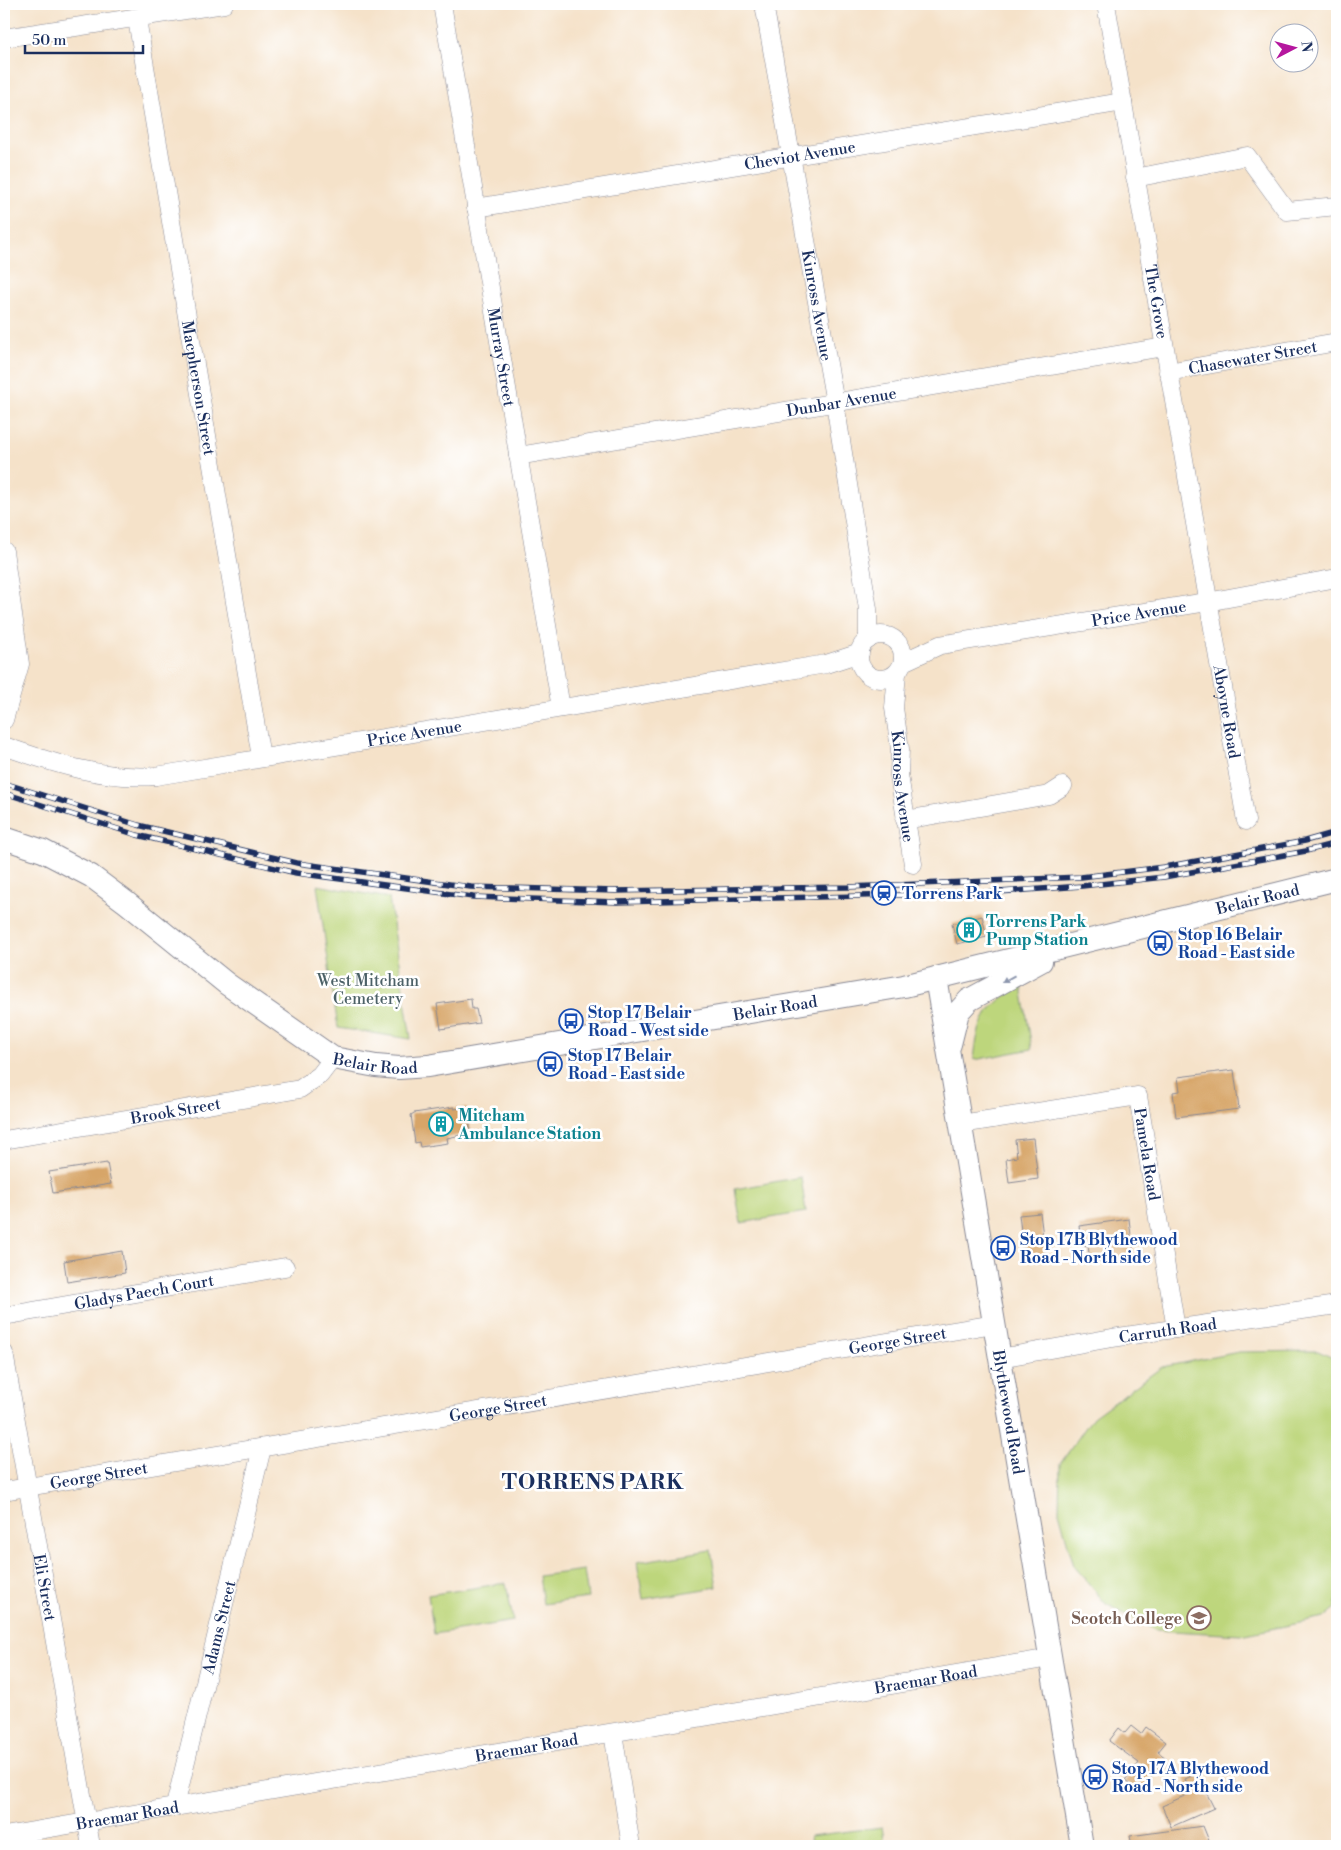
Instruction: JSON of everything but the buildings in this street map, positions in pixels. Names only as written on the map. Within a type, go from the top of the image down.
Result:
[{"type":"main road","name":"Belair Road","points":[[4,838],[43,852],[90,876],[127,903],[227,984],[333,1058],[399,1068],[428,1066],[904,986],[1066,948],[1337,880]]},
{"type":"main road","points":[[948,1059],[951,1034],[958,1012],[969,1000],[1066,948]]},
{"type":"main road","name":"Blythewood Road","points":[[936,978],[948,1059],[961,1124],[1082,1846]]},
{"type":"street","points":[[4,38],[137,19],[224,4]]},
{"type":"street","name":"Murray Street","points":[[442,4],[561,708]]},
{"type":"street","name":"Kinross Avenue","points":[[764,4],[835,402],[874,653],[894,708],[900,749],[899,775],[913,864]]},
{"type":"street","name":"The Grove","points":[[1106,4],[1207,602]]},
{"type":"street","name":"Macpherson Street","points":[[137,19],[261,757]]},
{"type":"street","name":"Cheviot Avenue","points":[[476,208],[1122,102]]},
{"type":"street","points":[[1135,178],[1247,156],[1287,211],[1337,206]]},
{"type":"street","name":"Chasewater Street","points":[[1168,372],[1337,342]]},
{"type":"street","name":"Dunbar Avenue","points":[[518,456],[1164,347]]},
{"type":"street","points":[[4,551],[20,664],[4,720]]},
{"type":"street","name":"Price Avenue","points":[[4,746],[38,758],[114,777],[156,776],[826,664],[874,653],[940,645],[1207,602],[1337,578]]},
{"type":"street","name":"Aboyne Road","points":[[1207,602],[1246,821]]},
{"type":"street","name":"Price Avenue","points":[[874,653],[887,679],[900,667],[940,645]]},
{"type":"street","points":[[874,653],[903,653],[900,667]]},
{"type":"street","name":"Kinross Avenue","points":[[894,708],[900,667]]},
{"type":"street","points":[[905,820],[1049,796],[1063,786]]},
{"type":"street","name":"Brook Street","points":[[4,1140],[300,1089],[320,1075],[333,1058]]},
{"type":"street","name":"Pamela Road","points":[[961,1124],[1138,1096],[1176,1329]]},
{"type":"street","name":"Gladys Paech Court","points":[[4,1316],[285,1267]]},
{"type":"street","name":"Carruth Road","points":[[1000,1358],[1337,1305]]},
{"type":"street","name":"George Street","points":[[4,1491],[994,1324]]},
{"type":"street","name":"Eli Street","points":[[4,1353],[91,1846]]},
{"type":"street","name":"Adams Street","points":[[175,1806],[262,1448]]},
{"type":"street","name":"Braemar Road","points":[[4,1836],[1050,1658]]},
{"type":"street","points":[[613,1733],[631,1846]]},
{"type":"green space","name":"West Mitcham Cemetery","points":[[317,885],[389,898],[411,1039],[338,1028]]},
{"type":"green space","points":[[1022,986],[1032,1049],[974,1060],[978,1034],[986,1015],[1000,1000]]},
{"type":"green space","points":[[801,1177],[806,1212],[741,1223],[735,1189]]},
{"type":"green space","points":[[1318,1351],[1337,1360],[1337,1607],[1324,1618],[1241,1635],[1155,1630],[1106,1604],[1074,1566],[1059,1512],[1060,1464],[1093,1417],[1162,1367],[1239,1352]]},
{"type":"green space","points":[[711,1550],[717,1587],[643,1599],[637,1562]]},
{"type":"green space","points":[[584,1570],[588,1598],[543,1604],[539,1576]]},
{"type":"green space","points":[[506,1583],[513,1621],[434,1634],[428,1595]]},
{"type":"green space","points":[[882,1827],[885,1846],[811,1846],[810,1836]]},
{"type":"railway","points":[[4,783],[138,825],[297,863],[471,887],[615,891],[849,887],[1081,877],[1164,867],[1305,841],[1337,832]]},
{"type":"railway","points":[[4,793],[137,835],[296,873],[473,897],[617,902],[984,893],[1082,886],[1164,877],[1306,851],[1337,843]]},
{"type":"place","name":"Torrens Park","points":[[884,893]]},
{"type":"place","name":"Torrens Park Pump Station","points":[[969,930]]},
{"type":"place","name":"Stop 16 Belair Road - East side","points":[[1160,943]]},
{"type":"place","name":"Stop 17 Belair Road - West side","points":[[571,1021]]},
{"type":"place","name":"Stop 17 Belair Road - East side","points":[[550,1064]]},
{"type":"place","name":"Mitcham Ambulance Station","points":[[441,1124]]},
{"type":"place","name":"Stop 17B Blythewood Road - North side","points":[[1003,1248]]},
{"type":"place","name":"Scotch College","points":[[1199,1618]]},
{"type":"place","name":"Stop 17A Blythewood Road - North side","points":[[1095,1777]]},
{"type":"district","name":"TORRENS PARK","points":[[593,1482]]}]
